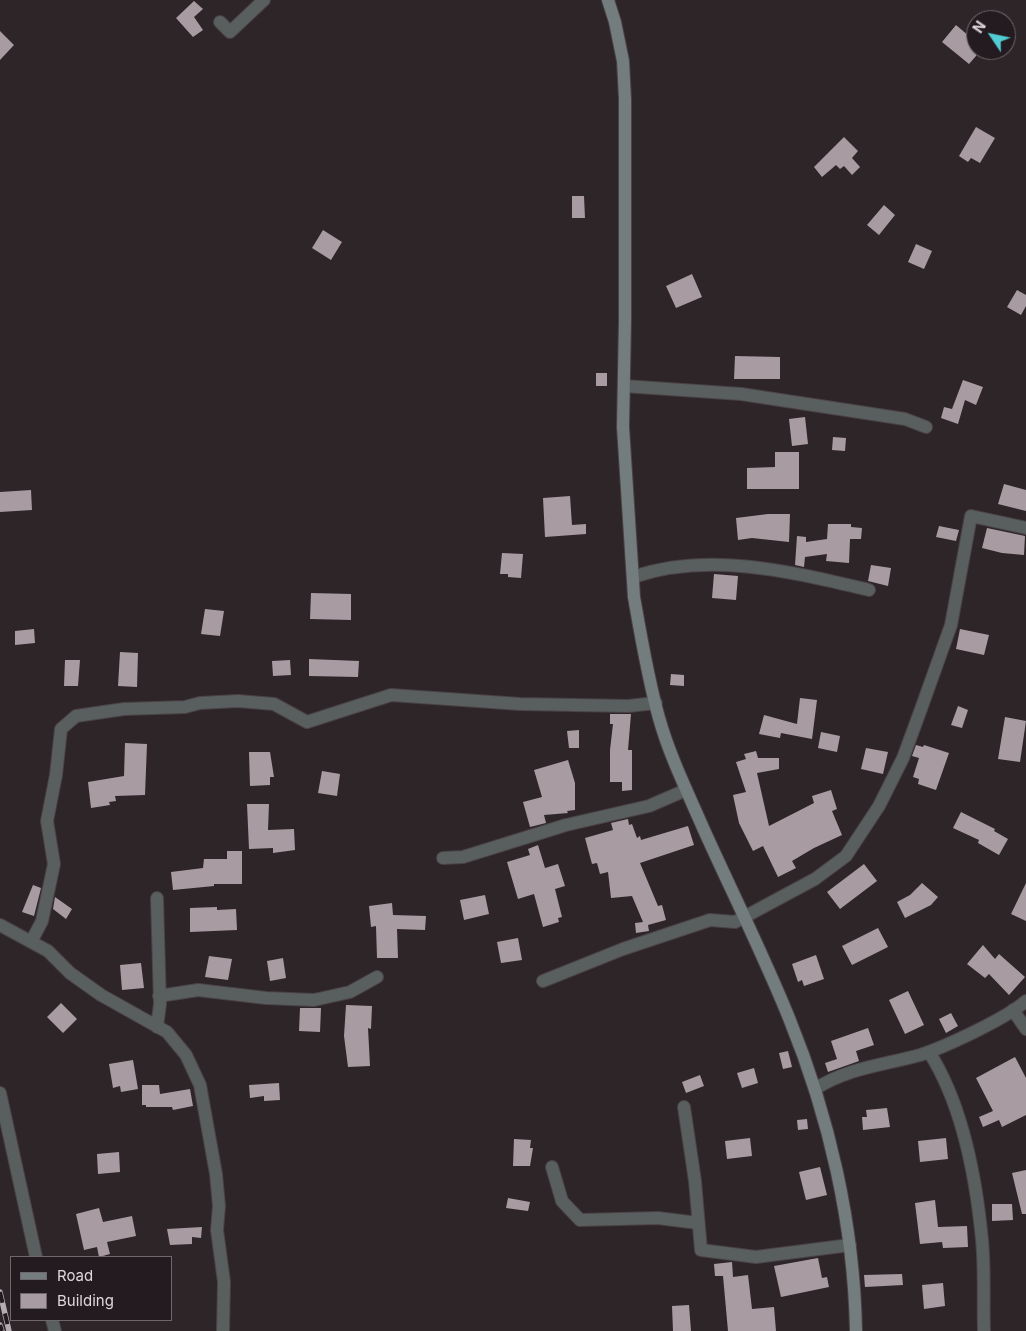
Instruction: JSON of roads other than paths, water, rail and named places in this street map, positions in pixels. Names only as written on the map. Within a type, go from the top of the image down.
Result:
[{"type":"street","points":[[220,22],[230,32],[264,0]]},
{"type":"street","points":[[608,0],[615,22],[622,61],[625,99],[623,427],[633,577],[639,624],[656,703],[668,745],[686,790],[789,1018],[815,1089],[827,1132],[850,1244],[856,1331]]},
{"type":"street","points":[[624,386],[741,394],[905,419],[926,428]]},
{"type":"street","points":[[543,981],[623,948],[710,920],[736,922],[815,879],[846,856],[879,806],[903,758],[951,625],[971,516],[1026,528]]},
{"type":"street","points":[[633,577],[655,570],[694,565],[759,567],[869,590]]},
{"type":"street","points":[[31,942],[42,921],[54,864],[48,821],[61,729],[76,716],[124,709],[185,707],[200,703],[238,701],[274,704],[307,722],[391,695],[520,704],[628,706],[656,703]]},
{"type":"street","points":[[443,858],[463,856],[566,825],[649,806],[686,790]]},
{"type":"street","points":[[156,898],[159,996],[157,1027]]},
{"type":"street","points":[[0,925],[48,951],[70,973],[101,994],[167,1032],[186,1055],[200,1085],[216,1174],[219,1206],[217,1230],[224,1282],[223,1331]]},
{"type":"street","points":[[159,996],[198,990],[266,998],[314,1000],[350,992],[377,977]]},
{"type":"street","points":[[815,1089],[831,1078],[849,1072],[929,1052],[1013,1010],[1026,1001]]},
{"type":"street","points":[[1013,1010],[1026,1029]]},
{"type":"street","points":[[929,1052],[944,1076],[966,1140],[982,1240],[984,1331]]},
{"type":"street","points":[[0,1093],[36,1256]]},
{"type":"street","points":[[684,1107],[701,1250],[756,1257],[850,1244]]},
{"type":"street","points":[[552,1167],[562,1201],[580,1220],[658,1218],[698,1223]]},
{"type":"railway","points":[[0,1292],[9,1331]]},
{"type":"railway","points":[[0,1325],[2,1331]]}]
